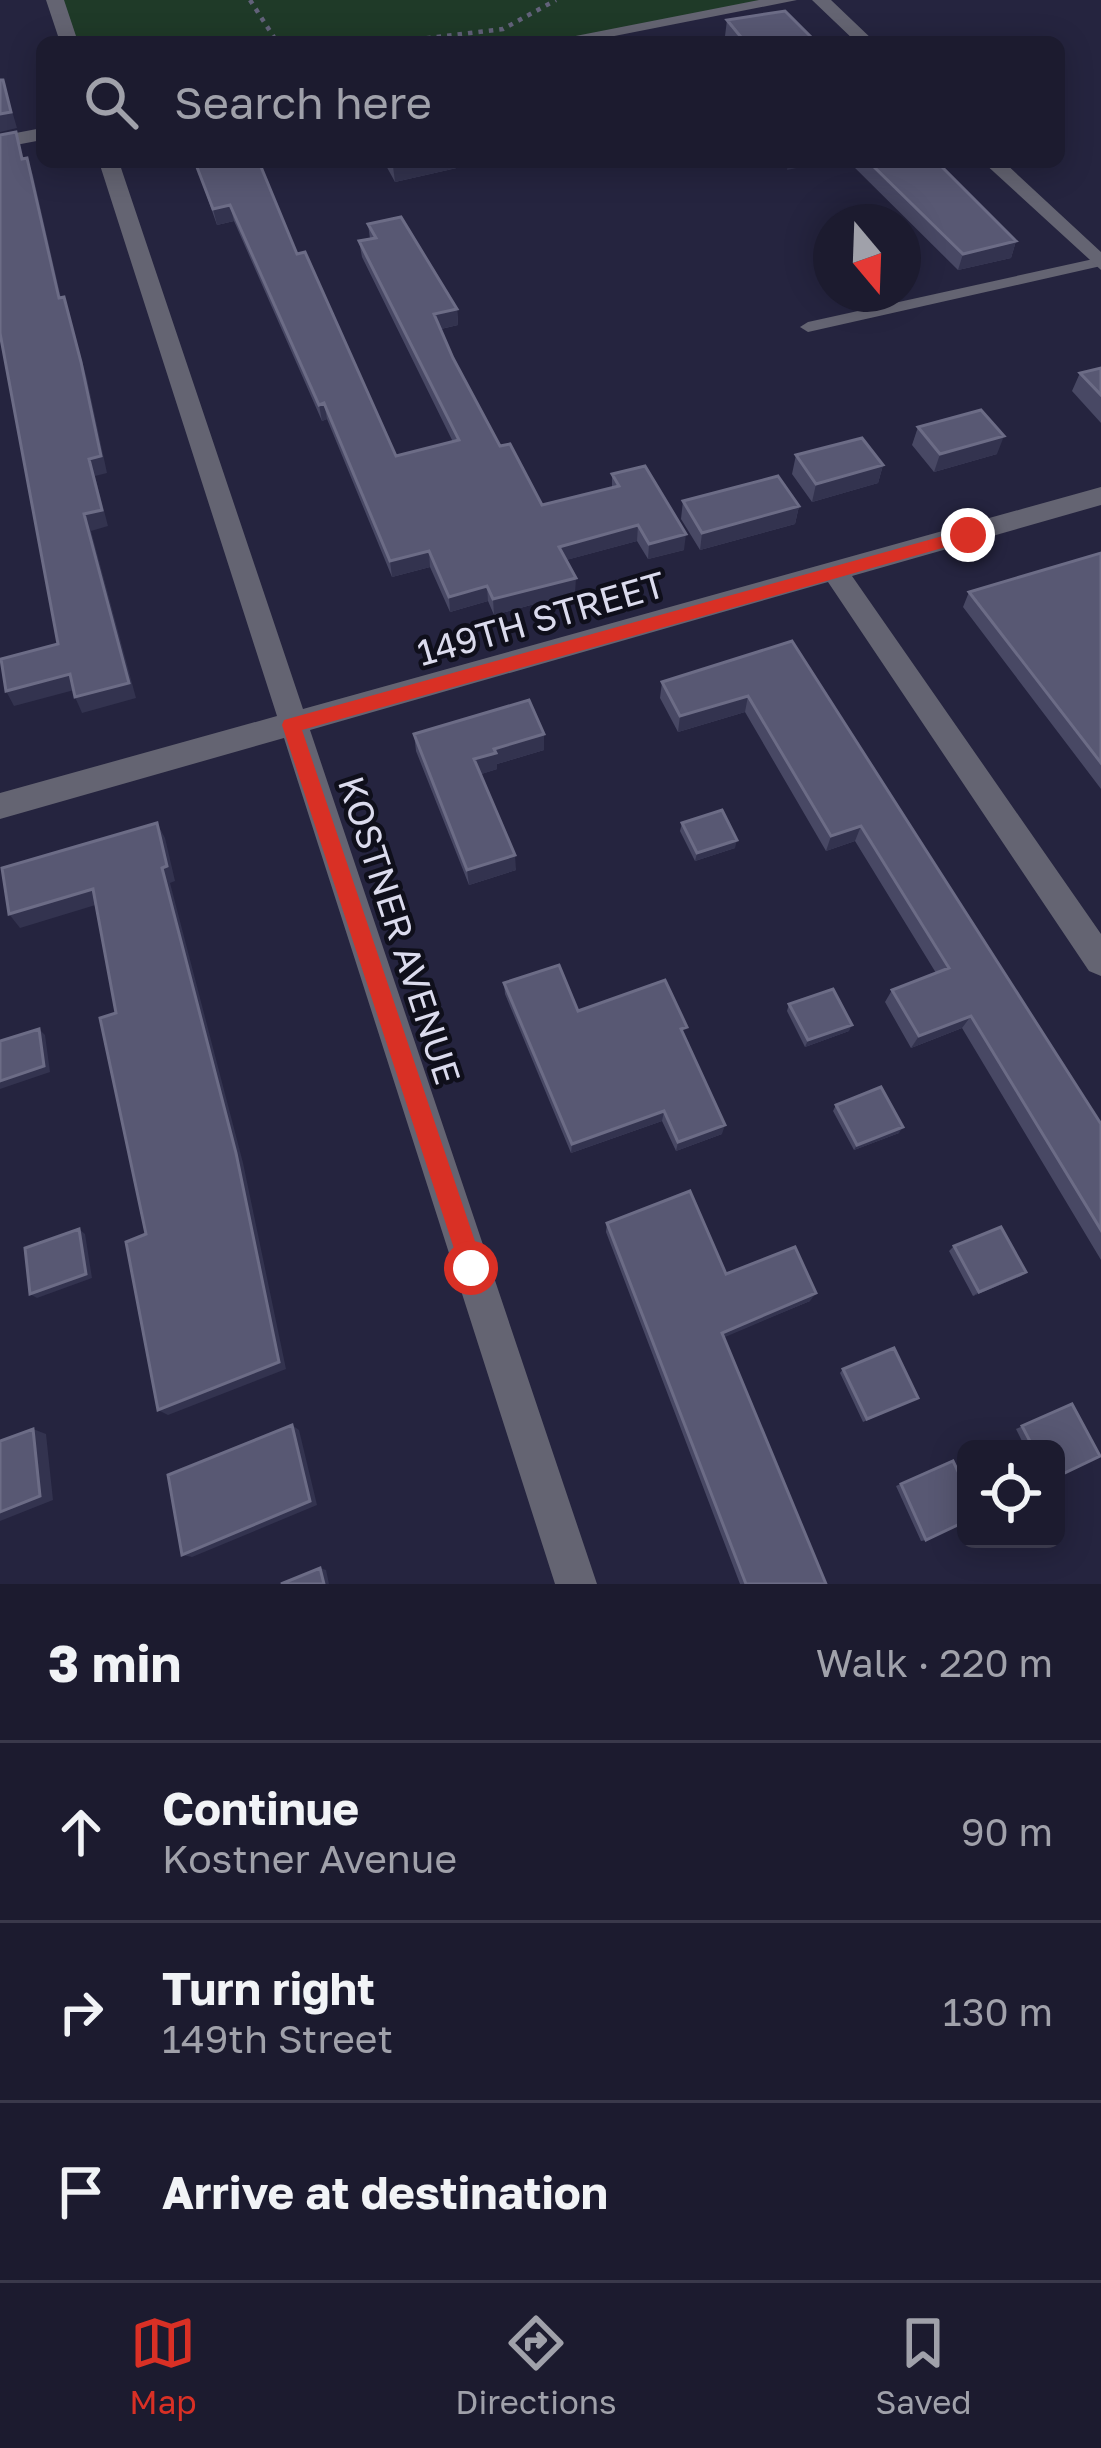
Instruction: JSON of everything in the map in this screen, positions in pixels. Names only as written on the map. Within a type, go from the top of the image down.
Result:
[{"type":"street","points":[[55,0],[67,36]]},
{"type":"street","points":[[587,36],[788,0]]},
{"type":"street","points":[[821,0],[860,36]]},
{"type":"street","points":[[0,142],[36,135]]},
{"type":"street","name":"KOSTNER AVENUE","points":[[111,168],[576,1584]]},
{"type":"street","points":[[999,168],[1100,263]]},
{"type":"street","name":"149TH STREET","points":[[0,806],[1101,496]]},
{"type":"street","points":[[836,573],[1101,961]]},
{"type":"lane","points":[[808,327],[1100,263]]},
{"type":"path","points":[[250,0],[273,36]]},
{"type":"path","points":[[441,36],[503,28],[556,0]]},
{"type":"green space","points":[[55,0],[788,0],[587,36],[67,36]]},
{"type":"building","points":[[785,11],[810,36],[740,36],[727,20]]},
{"type":"building","points":[[0,80],[11,112],[0,114]]},
{"type":"building","points":[[16,132],[22,159],[27,158],[59,298],[64,297],[101,456],[89,459],[102,510],[84,514],[129,683],[75,697],[70,674],[6,691],[1,659],[58,644],[0,333],[0,135]]},
{"type":"building","points":[[197,168],[261,168],[297,254],[305,252],[396,456],[459,440],[359,241],[376,238],[368,224],[401,217],[457,309],[434,314],[453,358],[500,446],[510,444],[542,505],[619,486],[612,474],[645,466],[686,534],[649,544],[638,525],[559,547],[576,578],[493,599],[487,586],[449,597],[429,551],[390,561],[324,403],[319,405],[230,205],[213,209]]},
{"type":"building","points":[[875,168],[943,168],[1016,241],[963,254],[921,213],[921,204],[912,204]]},
{"type":"building","points":[[1101,368],[1101,395],[1080,373]]},
{"type":"building","points":[[981,410],[1004,436],[940,454],[918,427]]},
{"type":"building","points":[[862,438],[883,465],[816,484],[796,455]]},
{"type":"building","points":[[778,476],[799,506],[702,533],[683,501]]},
{"type":"building","points":[[1101,553],[1101,763],[969,592]]},
{"type":"building","points":[[792,641],[1101,1124],[1101,1230],[971,1016],[919,1036],[892,990],[949,968],[861,826],[831,836],[748,696],[680,716],[662,682]]},
{"type":"building","points":[[529,700],[544,734],[474,759],[515,855],[467,870],[414,734]]},
{"type":"building","points":[[722,810],[737,840],[697,853],[682,823]]},
{"type":"building","points":[[157,823],[167,866],[162,868],[236,1153],[279,1362],[158,1410],[126,1242],[146,1234],[100,1018],[116,1013],[93,889],[9,914],[2,868]]},
{"type":"building","points":[[559,965],[578,1011],[665,980],[687,1027],[681,1029],[725,1125],[678,1142],[664,1111],[572,1144],[504,983]]},
{"type":"building","points":[[833,989],[852,1025],[808,1040],[789,1004]]},
{"type":"building","points":[[39,1029],[44,1066],[0,1081],[0,1041]]},
{"type":"building","points":[[881,1087],[903,1127],[857,1145],[836,1105]]},
{"type":"building","points":[[690,1191],[726,1274],[795,1247],[816,1293],[722,1333],[826,1584],[746,1584],[607,1223]]},
{"type":"building","points":[[1001,1227],[1026,1272],[979,1292],[954,1246]]},
{"type":"building","points":[[79,1229],[86,1274],[30,1294],[25,1248]]},
{"type":"building","points":[[894,1348],[918,1398],[867,1419],[843,1369]]},
{"type":"building","points":[[1072,1404],[1100,1456],[1065,1473],[1065,1440],[1029,1440],[1022,1426]]},
{"type":"building","points":[[292,1425],[310,1501],[182,1555],[168,1475]]},
{"type":"building","points":[[33,1429],[40,1496],[0,1512],[0,1441]]},
{"type":"building","points":[[953,1461],[957,1525],[926,1540],[901,1484]]},
{"type":"building","points":[[320,1568],[324,1584],[281,1584]]},
{"type":"route","points":[[471,1268],[291,725],[968,535]]}]
